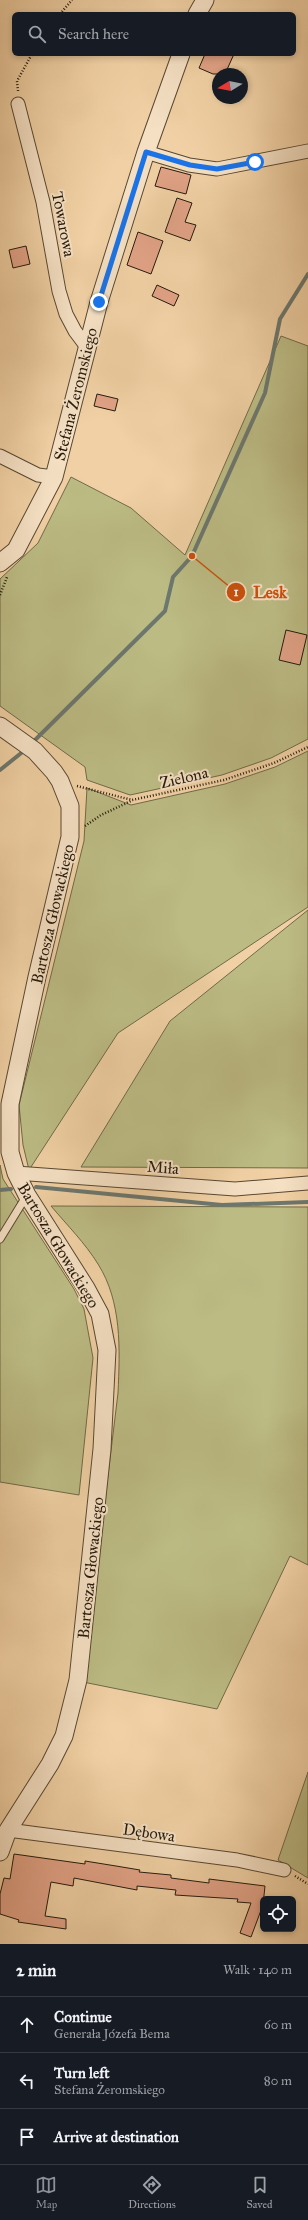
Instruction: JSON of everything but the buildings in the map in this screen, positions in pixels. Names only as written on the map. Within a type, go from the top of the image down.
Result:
[{"type":"street","points":[[198,12],[205,0]]},
{"type":"street","name":"Stefana Żeromskiego","points":[[0,563],[16,550],[54,477],[99,302],[146,152],[180,56]]},
{"type":"street","name":"Towarowa","points":[[18,104],[41,194],[64,306],[75,331],[87,347]]},
{"type":"street","points":[[146,152],[190,165],[217,169],[308,151]]},
{"type":"street","points":[[0,456],[38,475],[54,477]]},
{"type":"street","name":"Bartosza Głowackiego","points":[[0,726],[29,746],[60,781],[70,806],[70,837],[37,977],[10,1104],[10,1152],[16,1173],[27,1195],[90,1295],[100,1314],[107,1350],[102,1449],[78,1680],[64,1736],[50,1764],[8,1830],[0,1852]]},
{"type":"street","name":"Miła","points":[[16,1173],[235,1189],[308,1183]]},
{"type":"street","name":"Dębowa","points":[[8,1830],[237,1860],[284,1870]]},
{"type":"lane","points":[[0,1239],[27,1195]]},
{"type":"path","points":[[62,12],[72,0]]},
{"type":"path","points":[[18,104],[18,81],[31,56]]},
{"type":"path","name":"Zielona","points":[[60,781],[132,800],[224,780],[274,763],[308,747]]},
{"type":"path","points":[[70,837],[101,815],[132,800]]},
{"type":"shaded area","points":[[281,336],[308,346],[308,739],[271,758],[222,775],[130,795],[87,780],[85,767],[0,706],[0,579],[38,543],[71,477],[131,508],[185,555]]},
{"type":"shaded area","points":[[308,751],[308,907],[118,1033],[29,1170],[23,1145],[19,1105],[84,841],[87,788],[131,805],[225,784],[275,767]]},
{"type":"shaded area","points":[[308,910],[308,1168],[81,1167],[170,1021]]},
{"type":"shaded area","points":[[0,1165],[3,1179],[74,1289],[84,1309],[93,1358],[79,1495],[0,1482]]},
{"type":"shaded area","points":[[51,1206],[308,1207],[308,1565],[290,1556],[217,1709],[83,1682],[118,1393],[118,1326],[112,1294],[98,1264],[76,1234]]},
{"type":"shaded area","points":[[308,1772],[308,1878],[278,1860]]},
{"type":"waterway","points":[[31,744],[165,611],[173,577],[192,556],[265,393],[280,319],[308,274]]},
{"type":"waterway","points":[[0,770],[25,750]]},
{"type":"waterway","points":[[36,1187],[222,1205],[308,1202]]},
{"type":"waterway","points":[[0,1190],[11,1189]]},
{"type":"place","name":"Lesk","points":[[192,556]]},
{"type":"route","points":[[99,302],[146,152],[190,165],[217,169],[255,162]]}]
